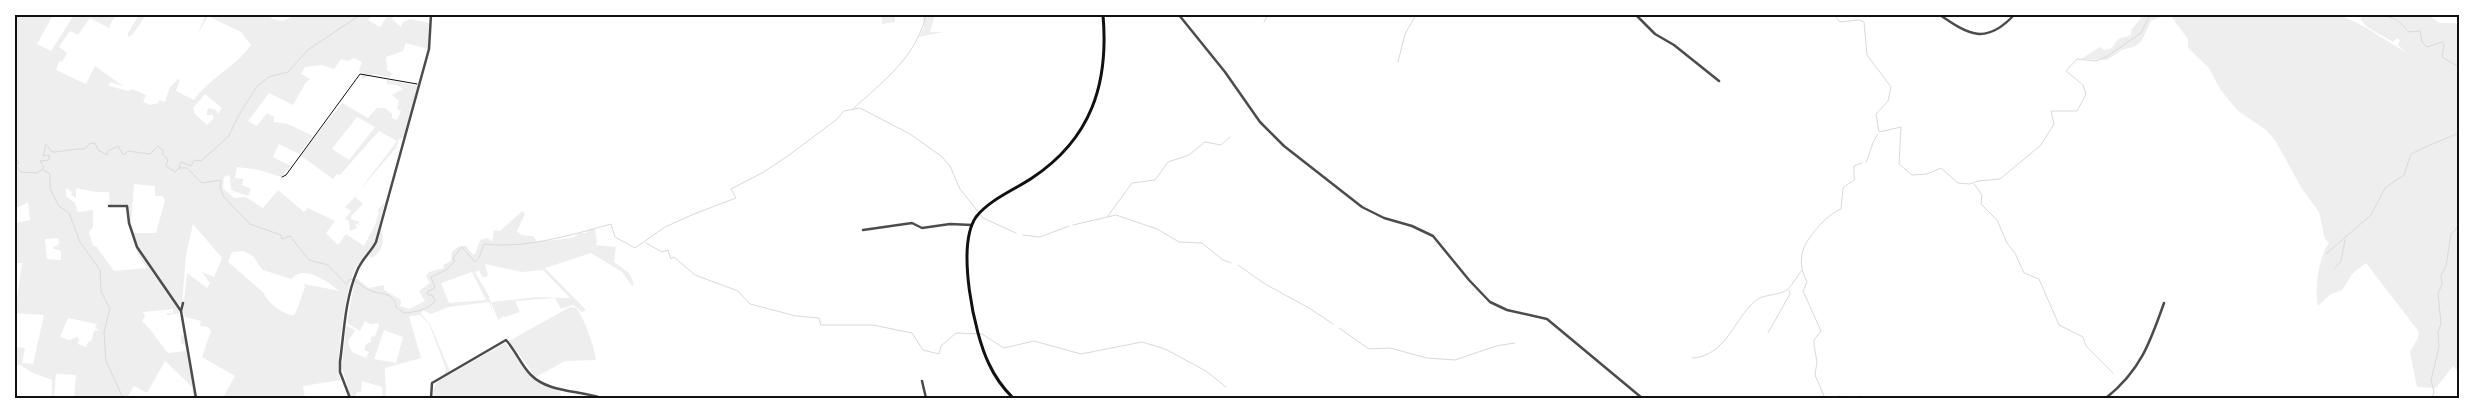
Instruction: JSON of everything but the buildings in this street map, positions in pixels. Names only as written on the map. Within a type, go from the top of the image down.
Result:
[{"type":"main road","points":[[1013,398],[997,379],[978,337],[968,264],[972,225],[981,212],[1050,166],[1073,143],[1098,93],[1103,66],[1103,15]]},
{"type":"street","points":[[350,398],[340,372],[340,362],[352,282],[358,268],[370,254],[376,242],[429,49],[431,15]]},
{"type":"street","points":[[1179,15],[1209,51],[1260,122],[1284,146],[1362,208],[1384,218],[1424,230],[1433,236],[1469,280],[1490,302],[1507,310],[1547,320],[1642,398]]},
{"type":"street","points":[[1636,15],[1654,34],[1674,45],[1719,81]]},
{"type":"street","points":[[1940,15],[1966,32],[1981,35],[1991,31],[2014,15]]},
{"type":"street","points":[[2346,15],[2356,15]]},
{"type":"street","points":[[109,206],[127,206],[129,223],[137,246],[181,311],[185,323],[196,398]]},
{"type":"street","points":[[863,230],[912,223],[922,228],[950,224],[972,225]]},
{"type":"street","points":[[2106,398],[2127,379],[2142,359],[2164,303]]},
{"type":"street","points":[[181,311],[183,304]]},
{"type":"street","points":[[432,398],[432,383],[506,340],[531,375],[542,383],[566,391],[601,398]]},
{"type":"street","points":[[922,381],[926,398]]},
{"type":"path","points":[[282,177],[286,175],[360,74],[420,84]]},
{"type":"shaded area","points":[[15,15],[53,15],[37,44],[51,51],[74,15],[116,15],[109,26],[111,29],[90,18],[78,35],[70,31],[59,47],[67,53],[62,62],[59,61],[56,70],[86,84],[95,66],[123,86],[110,82],[109,86],[129,91],[132,89],[146,95],[143,102],[150,105],[158,103],[159,100],[165,102],[170,87],[178,79],[180,80],[176,91],[194,100],[207,85],[238,60],[251,45],[241,32],[208,16],[198,34],[205,15],[270,15],[272,19],[283,21],[295,15],[373,15],[368,20],[380,27],[388,15],[395,15],[392,19],[401,27],[403,22],[410,19],[429,23],[428,49],[406,43],[403,51],[386,57],[387,70],[392,74],[389,77],[374,74],[361,79],[362,74],[359,71],[362,62],[354,58],[348,61],[341,59],[334,69],[322,65],[305,67],[301,74],[310,79],[306,82],[293,105],[269,93],[248,121],[257,126],[267,113],[274,117],[274,122],[288,124],[313,136],[299,154],[279,144],[273,157],[291,166],[281,177],[259,170],[237,167],[235,178],[243,179],[242,185],[251,189],[248,196],[231,190],[230,175],[224,177],[223,188],[234,198],[246,197],[263,208],[278,190],[304,212],[308,208],[335,221],[326,233],[338,245],[346,234],[364,246],[375,225],[379,212],[377,211],[385,202],[374,244],[356,267],[351,280],[340,341],[341,380],[303,386],[305,398],[223,398],[235,376],[202,357],[211,331],[208,327],[200,326],[201,321],[185,317],[183,311],[187,273],[207,288],[210,283],[202,272],[214,277],[222,258],[193,224],[186,255],[182,304],[178,305],[142,254],[133,233],[156,233],[165,200],[162,196],[155,196],[155,186],[134,184],[131,226],[128,206],[124,204],[110,205],[109,192],[96,192],[76,188],[76,198],[66,188],[66,196],[75,203],[78,212],[93,210],[93,227],[89,232],[93,246],[96,246],[114,271],[147,268],[137,253],[135,244],[181,313],[167,315],[167,313],[173,313],[173,309],[143,312],[145,317],[142,321],[168,353],[185,351],[185,345],[181,343],[181,336],[184,335],[196,398],[193,398],[192,387],[165,361],[147,393],[134,386],[128,396],[131,398],[74,398],[76,375],[56,374],[54,398],[52,398],[52,380],[33,373],[20,365],[15,365],[15,347],[25,348],[22,363],[33,364],[44,315],[15,313],[22,263],[15,263],[15,223],[30,220],[28,202],[15,209]],"holes":[[[205,94],[222,108],[218,114],[216,110],[209,108],[207,110],[207,115],[213,115],[213,119],[207,125],[195,114],[193,108]],[[58,238],[59,244],[52,248],[61,251],[61,260],[47,259],[45,239]],[[243,251],[252,255],[263,270],[291,279],[301,273],[307,273],[325,281],[340,291],[304,284],[305,287],[296,312],[294,315],[290,315],[272,304],[265,297],[264,293],[228,262],[232,252]],[[68,318],[97,324],[95,328],[99,330],[94,331],[92,340],[88,342],[86,347],[78,344],[79,339],[77,337],[69,340],[60,337]]]},
{"type":"shaded area","points":[[139,15],[146,15],[133,34],[128,37],[128,33]]},
{"type":"shaded area","points":[[882,15],[895,15],[895,22],[882,24]]},
{"type":"shaded area","points":[[923,15],[935,15],[930,32],[943,32],[919,37],[924,27]]},
{"type":"shaded area","points":[[2137,15],[2165,15],[2151,21],[2142,40],[2136,46],[2122,50],[2107,60],[2081,59],[2100,47],[2104,50],[2112,48],[2118,39],[2131,35],[2131,30],[2141,18]]},
{"type":"shaded area","points":[[2170,15],[2340,15],[2365,27],[2407,53],[2398,45],[2400,40],[2397,38],[2393,42],[2367,27],[2360,19],[2364,15],[2429,15],[2439,23],[2455,23],[2459,26],[2459,372],[2453,366],[2436,388],[2417,387],[2410,352],[2418,338],[2419,332],[2366,263],[2353,273],[2342,290],[2331,294],[2318,306],[2318,273],[2322,256],[2329,243],[2325,239],[2319,212],[2302,189],[2275,140],[2266,130],[2237,110],[2220,89],[2209,68],[2188,48],[2188,39]]},
{"type":"shaded area","points":[[387,80],[418,86],[404,138],[399,139],[396,148],[359,191],[397,141],[379,131],[340,175],[337,174],[333,179],[300,155],[342,103],[368,118],[377,108],[385,108],[392,114],[392,118],[397,120],[401,111],[397,109],[399,101],[392,95],[403,89],[397,85],[387,84]],"holes":[[[357,117],[375,127],[349,160],[332,149]]]},
{"type":"shaded area","points":[[355,197],[363,204],[351,216],[351,219],[360,222],[358,223],[360,225],[355,224],[357,228],[350,231],[349,221],[345,219],[351,211],[345,207]]},
{"type":"shaded area","points":[[522,211],[525,214],[517,231],[521,235],[533,236],[536,240],[535,242],[573,238],[579,233],[587,233],[587,230],[595,229],[597,243],[595,245],[616,247],[614,262],[629,273],[634,284],[632,286],[622,272],[591,253],[545,268],[586,310],[582,312],[573,305],[561,309],[555,298],[515,301],[520,312],[504,316],[498,320],[491,302],[537,297],[570,298],[543,270],[522,272],[485,264],[488,274],[486,277],[482,277],[479,270],[475,272],[489,296],[493,313],[489,302],[449,307],[431,314],[423,310],[421,314],[430,324],[450,371],[444,375],[446,369],[429,324],[420,315],[409,316],[421,358],[385,368],[386,398],[383,398],[382,387],[362,381],[361,392],[357,392],[355,397],[350,395],[342,367],[346,326],[355,330],[349,340],[352,352],[366,358],[369,352],[364,350],[366,344],[371,342],[371,337],[375,336],[379,326],[378,323],[370,324],[365,321],[360,331],[347,323],[355,279],[358,279],[369,288],[384,285],[384,290],[401,300],[400,306],[409,309],[425,301],[419,291],[430,283],[426,276],[429,272],[444,268],[443,265],[451,261],[452,252],[455,249],[460,246],[466,246],[472,254],[475,254],[480,240],[488,238],[492,242],[494,230],[500,231]],"holes":[[[472,272],[486,300],[449,303],[441,283]],[[384,330],[403,337],[396,363],[374,359]]]},
{"type":"shaded area","points":[[381,227],[382,245],[378,253],[371,258],[369,256],[377,242]]},
{"type":"shaded area","points":[[570,307],[576,308],[582,318],[596,360],[565,361],[536,377],[509,341]]},
{"type":"shaded area","points":[[505,343],[532,376],[560,391],[561,398],[434,398],[433,390],[437,382]]},
{"type":"waterway","points":[[179,168],[181,162],[191,166],[194,160],[201,161],[228,137],[257,86],[269,77],[288,72],[308,50],[360,15]]},
{"type":"waterway","points":[[853,109],[897,68],[915,44],[926,15]]},
{"type":"waterway","points":[[1264,22],[1268,15]]},
{"type":"waterway","points":[[1398,62],[1405,34],[1416,15]]},
{"type":"waterway","points":[[1834,15],[1840,22],[1859,20],[1864,22],[1867,55],[1891,87],[1888,101],[1876,114],[1879,132],[1901,127],[1899,164],[1912,175],[1927,174],[1941,168],[1958,183],[1970,184],[1978,181],[2000,179],[2041,145],[2054,124],[2051,111],[2077,111],[2086,94],[2083,85],[2066,71],[2077,59],[2096,61],[2106,57],[2141,33],[2150,15]]},
{"type":"waterway","points":[[2384,15],[2397,20],[2409,32],[2420,31],[2422,42],[2427,47],[2442,42],[2444,44],[2442,57],[2459,67]]},
{"type":"waterway","points":[[15,157],[19,163],[16,166],[21,172],[36,173],[44,167],[40,161],[49,160],[49,155],[43,156],[46,144],[52,152],[85,149],[89,144],[95,143],[98,150],[107,155],[108,151],[118,146],[123,155],[128,151],[150,154],[158,146],[163,150],[163,155],[168,159],[166,166],[175,172],[179,168],[187,168],[202,183],[221,180],[220,188],[224,197],[250,224],[281,235],[282,239],[290,236],[309,260],[328,265],[346,284],[350,279],[365,288],[389,296],[395,302],[396,307],[404,313],[429,307],[435,301],[432,295],[428,295],[427,292],[435,288],[431,277],[446,270],[455,261],[453,258],[462,247],[475,262],[479,258],[484,244],[515,245],[531,243],[611,224],[615,237],[635,248],[665,227],[736,198],[731,189],[762,173],[785,158],[836,120],[844,111],[860,108],[910,134],[941,156],[950,166],[960,189],[983,218],[1016,233]]},
{"type":"waterway","points":[[2326,254],[2371,215],[2385,188],[2404,175],[2411,154],[2459,133]]},
{"type":"waterway","points":[[1866,162],[1878,134]]},
{"type":"waterway","points":[[1108,216],[1132,183],[1155,180],[1168,162],[1189,155],[1205,142],[1221,145],[1230,137]]},
{"type":"waterway","points":[[1825,398],[1815,375],[1817,362],[1814,340],[1821,331],[1803,291],[1807,282],[1802,269],[1802,255],[1803,249],[1811,236],[1829,216],[1841,209],[1843,188],[1854,180],[1854,166],[1862,163]]},
{"type":"waterway","points":[[43,170],[50,174],[50,188],[55,199],[59,206],[69,213],[80,242],[100,270],[101,291],[110,309],[104,332],[106,361],[123,398]]},
{"type":"waterway","points":[[1974,184],[1982,195],[1981,204],[1997,220],[2007,243],[2015,253],[2024,273],[2039,279],[2059,325],[2083,337],[2086,346],[2113,373]]},
{"type":"waterway","points":[[2459,194],[2459,201]]},
{"type":"waterway","points":[[1073,225],[1116,215],[1157,229],[1179,242],[1202,243],[1223,260],[1231,263]]},
{"type":"waterway","points":[[1023,235],[1040,237],[1069,226]]},
{"type":"waterway","points":[[2432,398],[2434,392],[2431,380],[2439,347],[2438,332],[2441,324],[2438,293],[2442,285],[2441,275],[2446,266],[2451,234],[2459,226]]},
{"type":"waterway","points":[[2334,269],[2341,261],[2345,240]]},
{"type":"waterway","points":[[646,243],[662,252],[668,250],[671,259],[674,257],[695,275],[738,291],[750,304],[796,316],[819,318],[821,325],[873,325],[912,333],[923,350],[939,354],[941,346],[956,333],[982,334],[1004,348],[1034,341],[1081,354],[1142,342],[1165,349],[1206,371],[1226,387]]},
{"type":"waterway","points":[[1238,265],[1265,284],[1309,308],[1333,324]]},
{"type":"waterway","points":[[1692,358],[1703,356],[1713,351],[1728,336],[1755,301],[1762,297],[1785,291],[1802,270]]},
{"type":"waterway","points":[[1768,333],[1790,294],[1789,290]]},
{"type":"waterway","points":[[1339,328],[1369,349],[1390,348],[1427,358],[1455,360],[1496,346],[1515,343]]},
{"type":"waterway","points":[[1834,398],[1839,396],[1847,398]]},
{"type":"waterway","points":[[1855,398],[1860,396],[1864,398]]}]
